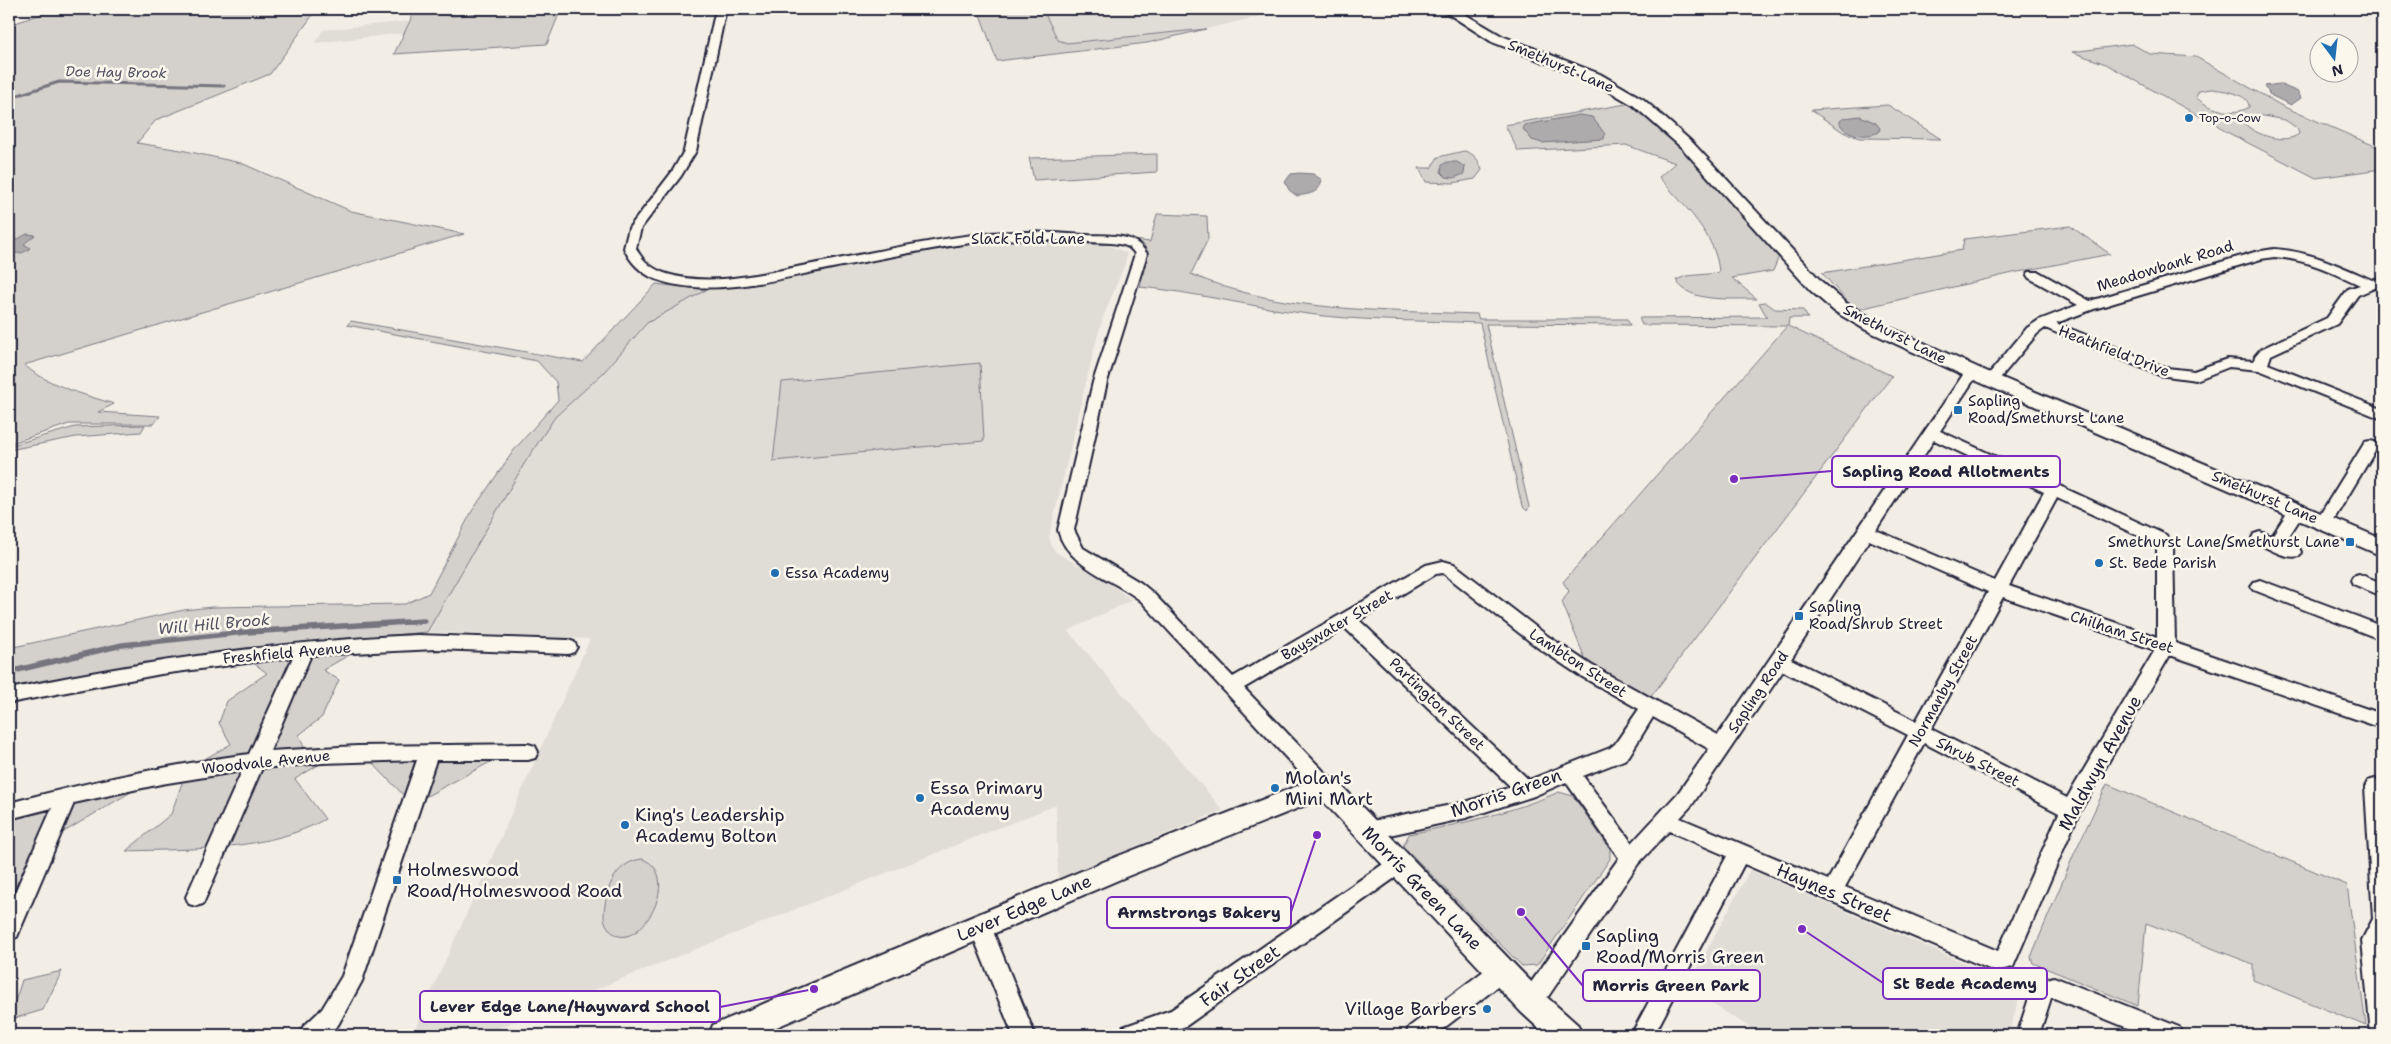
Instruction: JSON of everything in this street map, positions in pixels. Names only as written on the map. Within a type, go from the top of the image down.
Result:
[{"type":"street","name":"Slack Fold Lane","points":[[721,9],[690,151],[677,173],[635,228],[630,248],[637,260],[650,271],[668,278],[729,281],[766,277],[980,238],[1051,237],[1121,240],[1134,245],[1141,254],[1100,382],[1066,530],[1072,546],[1077,552],[1135,587],[1198,650]]},
{"type":"street","name":"Smethurst Lane","points":[[1447,9],[1497,39],[1582,71],[1627,94],[1682,140],[1801,271],[1840,307],[1872,326],[1972,372],[2382,548]]},
{"type":"street","name":"Meadowbank Road","points":[[1991,380],[2032,331],[2044,323],[2089,306],[2272,252],[2296,254],[2310,258],[2376,283]]},
{"type":"street","points":[[2034,275],[2089,306]]},
{"type":"street","points":[[2261,366],[2262,356],[2266,352],[2332,321],[2348,296],[2359,288],[2376,283]]},
{"type":"street","name":"Heathfield Drive","points":[[2044,323],[2175,375],[2196,376],[2227,363],[2261,366],[2382,414]]},
{"type":"street","name":"Sapling Road","points":[[1531,1002],[1631,858],[1667,821],[1685,799],[1780,661],[1972,372]]},
{"type":"street","points":[[1931,433],[2164,542],[2166,647]]},
{"type":"street","points":[[2324,522],[2370,446]]},
{"type":"street","name":"Normanby Street","points":[[1832,892],[2053,490]]},
{"type":"street","points":[[2293,552],[2268,541],[2297,511]]},
{"type":"street","name":"Chilham Street","points":[[1866,532],[1998,589],[2382,721]]},
{"type":"street","name":"Bayswater Street","points":[[1232,686],[1432,569],[1443,567]]},
{"type":"street","name":"Lambton Street","points":[[1443,567],[1452,571],[1543,642],[1585,670],[1721,746]]},
{"type":"street","points":[[2359,580],[2382,590]]},
{"type":"street","points":[[2260,586],[2382,633]]},
{"type":"street","name":"Partington Street","points":[[1347,619],[1527,790]]},
{"type":"street","name":"Freshfield Avenue","points":[[9,696],[174,664],[305,649],[416,642],[568,647]]},
{"type":"street","name":"Maldwyn Avenue","points":[[2002,962],[2006,960],[2071,809],[2166,647]]},
{"type":"street","points":[[196,896],[305,649]]},
{"type":"street","name":"Morris Green Lane","points":[[1198,650],[1501,971],[1567,1035]]},
{"type":"street","name":"Shrub Street","points":[[1780,661],[2071,809]]},
{"type":"street","points":[[1569,772],[1622,750],[1650,708]]},
{"type":"street","name":"Woodvale Avenue","points":[[9,811],[68,795],[168,774],[255,761],[364,753],[528,752]]},
{"type":"street","points":[[311,1035],[330,1017],[351,981],[429,753]]},
{"type":"street","name":"Morris Green","points":[[1367,831],[1466,810],[1527,790],[1569,772],[1631,858]]},
{"type":"street","name":"Lever Edge Lane","points":[[724,1035],[980,926],[1325,786]]},
{"type":"street","points":[[2375,787],[2382,915]]},
{"type":"street","points":[[9,930],[68,795]]},
{"type":"street","name":"Haynes Street","points":[[1667,821],[1995,961],[2002,962]]},
{"type":"street","points":[[1642,1035],[1740,852]]},
{"type":"street","name":"Fair Street","points":[[1178,1018],[1399,864]]},
{"type":"street","points":[[2382,923],[2373,940],[2382,1035]]},
{"type":"street","points":[[980,926],[1024,1035]]},
{"type":"street","points":[[1422,1032],[1501,971]]},
{"type":"street","points":[[2028,1035],[2042,990],[2047,987],[2054,987],[2170,1035]]},
{"type":"street","points":[[1131,1035],[1178,1018]]},
{"type":"shaded area","points":[[57,9],[137,9],[132,17],[211,9],[317,9],[270,74],[156,120],[137,143],[241,163],[351,211],[464,234],[24,365],[55,384],[114,404],[98,412],[160,416],[154,424],[69,424],[9,444],[9,25]]},
{"type":"shaded area","points":[[413,9],[438,9],[440,14],[454,16],[477,13],[479,9],[561,9],[547,44],[394,54],[410,21]]},
{"type":"shaded area","points":[[978,9],[1045,9],[1044,12],[1058,40],[1067,43],[1206,29],[1147,43],[997,61]]},
{"type":"shaded area","points":[[1045,9],[1291,9],[1206,29],[1067,43],[1058,40],[1044,12]]},
{"type":"shaded area","points":[[410,21],[404,33],[315,43],[323,30]]},
{"type":"shaded area","points":[[2132,44],[2150,54],[2196,57],[2282,106],[2382,149],[2382,169],[2316,178],[2223,130],[2211,120],[2199,116],[2106,64],[2072,52]],"holes":[[[2211,89],[2240,95],[2245,98],[2249,107],[2236,111],[2221,110],[2207,105],[2196,97],[2199,91]],[[2258,115],[2285,120],[2297,128],[2299,134],[2286,139],[2278,139],[2263,135],[2244,123],[2246,117]]]},
{"type":"shaded area","points":[[2279,84],[2298,92],[2301,98],[2291,105],[2270,95],[2265,86]]},
{"type":"shaded area","points":[[1632,103],[1674,139],[1779,256],[1773,271],[1732,278],[1757,299],[1724,299],[1701,296],[1682,288],[1676,280],[1686,276],[1719,273],[1717,259],[1705,233],[1659,177],[1675,163],[1626,145],[1518,151],[1505,125]]},
{"type":"shaded area","points":[[1888,105],[1941,139],[1859,138],[1843,132],[1811,110]]},
{"type":"shaded area","points":[[1579,115],[1592,117],[1605,134],[1604,139],[1542,143],[1532,140],[1523,129],[1525,125]]},
{"type":"shaded area","points":[[1860,116],[1876,123],[1880,128],[1879,132],[1869,135],[1858,135],[1847,131],[1840,124],[1840,121],[1844,118]]},
{"type":"shaded area","points":[[1464,151],[1473,155],[1481,166],[1482,170],[1475,179],[1453,183],[1426,182],[1419,168],[1431,168],[1438,157]]},
{"type":"shaded area","points":[[1157,154],[1157,172],[1034,180],[1029,158]]},
{"type":"shaded area","points":[[1447,162],[1457,162],[1465,167],[1464,174],[1454,178],[1446,177],[1441,172],[1442,165]]},
{"type":"shaded area","points":[[1291,174],[1313,174],[1322,180],[1321,185],[1316,191],[1297,196],[1289,190],[1285,182]]},
{"type":"shaded area","points":[[1157,214],[1207,216],[1208,239],[1191,274],[1225,287],[1260,296],[1295,303],[1368,310],[1477,314],[1479,319],[1627,319],[1630,325],[1486,324],[1529,507],[1527,511],[1522,506],[1480,323],[1323,316],[1140,287],[1148,252],[1144,245],[1134,240],[1150,242]]},
{"type":"shaded area","points":[[2070,226],[2110,254],[2013,273],[1855,310],[1822,273],[1962,250],[1964,239]]},
{"type":"shaded area","points":[[27,234],[35,235],[24,244],[30,248],[20,253],[9,253],[9,244]]},
{"type":"shaded area","name":"Essa Academy","points":[[1067,241],[1102,243],[1127,253],[1125,264],[1103,317],[1094,349],[1049,537],[1051,545],[1056,552],[1113,586],[1132,600],[1068,631],[1223,810],[1058,879],[1056,805],[481,1035],[412,1035],[590,639],[427,632],[475,542],[538,440],[555,417],[604,372],[647,323],[706,290],[722,286],[759,283],[976,242]]},
{"type":"shaded area","points":[[656,284],[706,290],[647,323],[604,372],[555,417],[524,464],[427,632],[277,645],[126,667],[9,691],[9,648],[184,610],[212,607],[405,604],[429,593],[472,511],[514,450],[558,400],[556,382],[537,361],[347,325],[351,321],[583,362]]},
{"type":"shaded area","points":[[1765,302],[1775,309],[1803,310],[1808,318],[1789,318],[1788,326],[1892,376],[1650,698],[1586,661],[1562,602],[1569,591],[1563,582],[1787,326],[1642,325],[1639,318],[1767,317],[1759,303]]},
{"type":"shaded area","points":[[980,363],[984,441],[773,461],[782,382]]},
{"type":"shaded area","points":[[145,425],[141,432],[76,437],[9,450],[9,446],[75,427]]},
{"type":"shaded area","points":[[366,645],[323,670],[339,680],[322,717],[299,735],[308,757],[335,755],[295,779],[325,819],[280,837],[254,843],[202,848],[126,851],[171,814],[182,783],[168,775],[180,773],[231,744],[219,723],[227,701],[267,673],[244,656]]},
{"type":"shaded area","points":[[363,753],[507,753],[412,804]]},
{"type":"shaded area","points":[[156,777],[47,842],[68,795]]},
{"type":"shaded area","points":[[2107,784],[2347,885],[2366,1026],[2253,980],[2253,964],[2146,923],[2138,1006],[2033,963],[2031,957],[2074,854]]},
{"type":"shaded area","points":[[1559,792],[1573,796],[1610,849],[1610,859],[1537,965],[1522,966],[1403,846],[1409,834],[1485,817]]},
{"type":"shaded area","points":[[53,810],[54,814],[9,918],[9,820]]},
{"type":"shaded area","points":[[642,859],[655,868],[660,882],[658,899],[651,915],[640,928],[628,936],[616,935],[604,919],[606,897],[612,882],[621,869],[627,864]]},
{"type":"shaded area","points":[[1750,870],[2022,988],[2008,1035],[1762,1035],[1687,988]]},
{"type":"shaded area","points":[[62,971],[43,1010],[9,1020],[22,980]]},
{"type":"waterway","name":"Doe Hay Brook","points":[[9,98],[59,82],[224,86]]},
{"type":"waterway","name":"Will Hill Brook","points":[[9,672],[122,645],[246,632],[424,621]]},
{"type":"place","name":"Top-o-Cow","points":[[2189,118]]},
{"type":"place","name":"Sapling Road/Smethurst Lane","points":[[1958,410]]},
{"type":"place","name":"Sapling Road Allotments","points":[[1734,479]]},
{"type":"place","name":"Smethurst Lane/Smethurst Lane","points":[[2350,542]]},
{"type":"place","name":"St. Bede Parish","points":[[2099,563]]},
{"type":"place","name":"Essa Academy","points":[[775,573]]},
{"type":"place","name":"Sapling Road/Shrub Street","points":[[1799,616]]},
{"type":"place","name":"Molan's Mini Mart","points":[[1275,788]]},
{"type":"place","name":"Essa Primary Academy","points":[[920,798]]},
{"type":"place","name":"King's Leadership Academy Bolton","points":[[625,825]]},
{"type":"place","name":"Armstrongs Bakery","points":[[1317,835]]},
{"type":"place","name":"Holmeswood Road/Holmeswood Road","points":[[397,880]]},
{"type":"place","name":"Morris Green Park","points":[[1521,912]]},
{"type":"place","name":"St Bede Academy","points":[[1802,929]]},
{"type":"place","name":"Sapling Road/Morris Green","points":[[1586,946]]},
{"type":"place","name":"Lever Edge Lane/Hayward School","points":[[814,989]]},
{"type":"place","name":"Village Barbers","points":[[1487,1009]]}]
